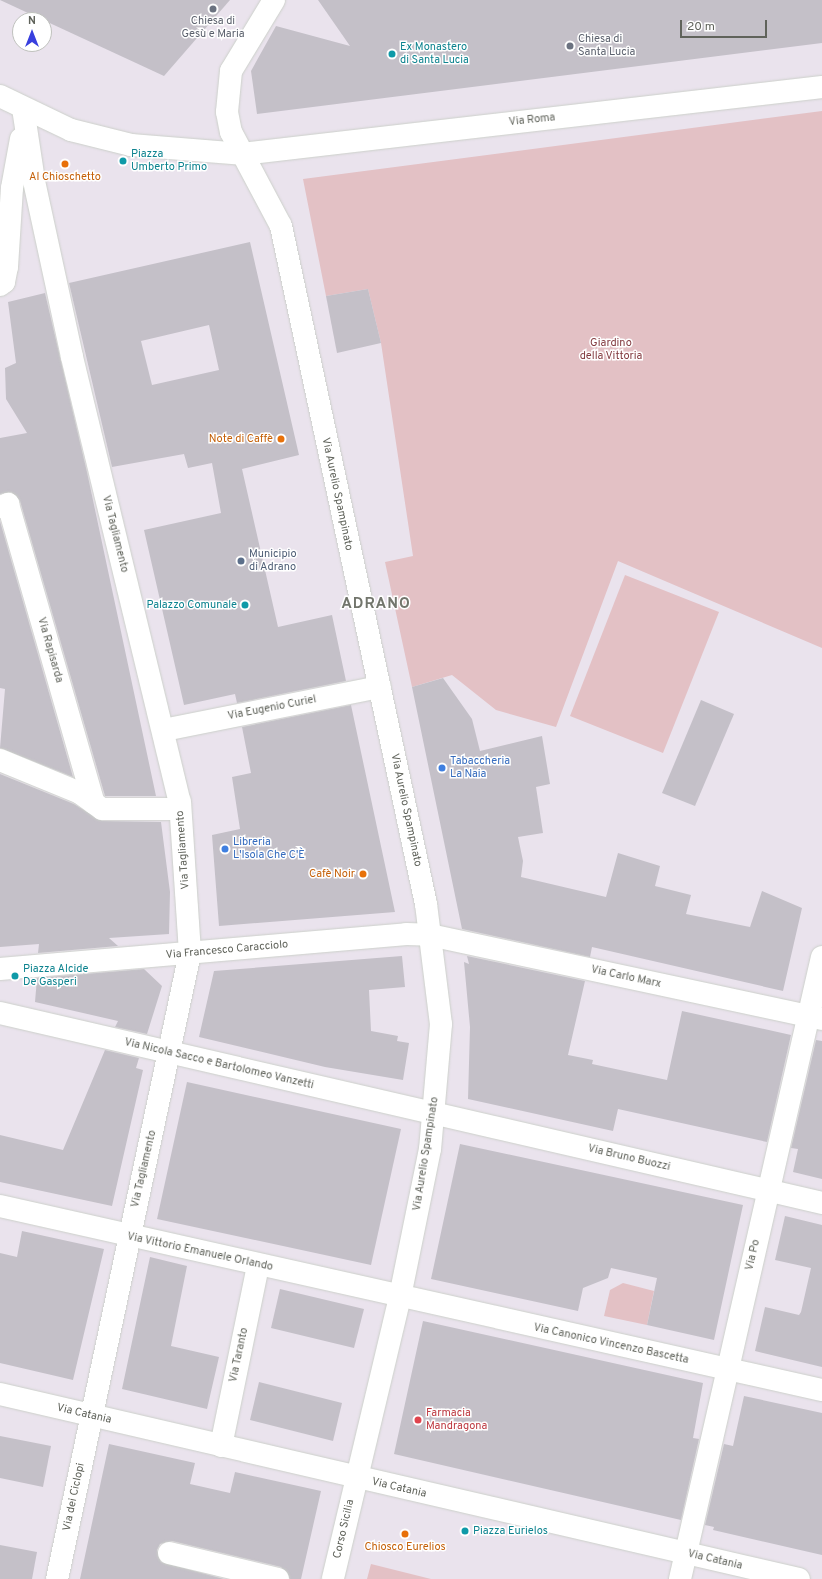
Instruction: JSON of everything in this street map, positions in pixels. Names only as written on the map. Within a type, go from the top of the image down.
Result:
[{"type":"street","name":"Via Aurelio Spampinato","points":[[274,0],[231,71],[226,102],[231,132],[281,226],[380,687],[430,935],[441,1024],[436,1114],[400,1297],[356,1478]]},
{"type":"street","name":"Via Roma","points":[[0,96],[24,115],[71,130],[131,145],[242,154],[822,87]]},
{"type":"street","points":[[0,284],[4,282],[7,267],[12,188],[24,115]]},
{"type":"street","name":"Via Tagliamento","points":[[24,115],[58,288],[90,436],[164,730],[180,809],[190,953],[170,1053],[91,1416]]},
{"type":"street","name":"Via Rapisarda","points":[[0,507],[8,504],[94,804]]},
{"type":"street","name":"Via Eugenio Curiel","points":[[164,730],[380,687]]},
{"type":"street","points":[[0,760],[80,793],[102,809],[180,809]]},
{"type":"street","name":"Via Francesco Caracciolo","points":[[8,971],[190,953],[430,935]]},
{"type":"street","name":"Via Carlo Marx","points":[[430,935],[815,1018]]},
{"type":"street","name":"Via Po","points":[[680,1579],[768,1191],[815,1018],[822,957]]},
{"type":"street","name":"Via Nicola Sacco e Bartolomeo Vanzetti","points":[[1,1013],[436,1114]]},
{"type":"street","name":"Via Bruno Buozzi","points":[[436,1114],[822,1203]]},
{"type":"street","name":"Via Vittorio Emanuele Orlando","points":[[0,1206],[400,1297]]},
{"type":"street","name":"Via Taranto","points":[[220,1446],[258,1265]]},
{"type":"street","name":"Via Canonico Vincenzo Bascetta","points":[[400,1297],[822,1390]]},
{"type":"street","name":"Via Catania","points":[[0,1394],[356,1478],[799,1579]]},
{"type":"street","name":"Via dei Ciclopi","points":[[57,1579],[91,1416]]},
{"type":"street","name":"Corso Sicilia","points":[[333,1579],[356,1478]]},
{"type":"street","points":[[169,1553],[278,1579]]},
{"type":"green space","name":"Giardino della Vittoria","points":[[822,111],[822,648],[618,561],[556,727],[496,710],[452,675],[412,687],[385,562],[413,556],[381,343],[368,289],[326,296],[303,179]]},
{"type":"green space","points":[[625,575],[719,612],[663,753],[570,716]]},
{"type":"green space","points":[[623,1283],[654,1291],[647,1325],[604,1316],[610,1290]]},
{"type":"green space","points":[[371,1564],[431,1579],[367,1579]]},
{"type":"building","points":[[0,0],[230,0],[164,76],[52,24],[52,12],[26,12]]},
{"type":"building","points":[[318,0],[822,0],[822,43],[257,114],[251,71],[276,26],[350,46]]},
{"type":"building","points":[[250,242],[299,455],[242,469],[278,627],[332,615],[346,681],[237,703],[235,694],[184,705],[144,530],[221,513],[212,463],[188,468],[184,454],[112,467],[69,283]],"holes":[[[209,325],[219,370],[152,385],[141,341]]]},
{"type":"building","points":[[368,289],[381,343],[337,353],[326,296]]},
{"type":"building","points":[[45,293],[87,472],[156,796],[105,796],[20,501],[11,492],[0,494],[0,438],[27,433],[6,399],[5,368],[16,363],[8,302]]},
{"type":"building","points":[[0,521],[73,777],[0,748],[5,689],[0,688]]},
{"type":"building","points":[[443,678],[472,719],[480,751],[542,736],[550,784],[536,787],[543,833],[518,837],[523,861],[521,877],[606,897],[618,853],[660,866],[655,886],[691,895],[686,914],[750,927],[762,891],[802,908],[783,991],[592,947],[590,957],[462,929],[412,687]]},
{"type":"building","points":[[701,700],[734,714],[695,806],[662,793]]},
{"type":"building","points":[[351,705],[395,912],[219,926],[212,835],[240,829],[232,777],[251,773],[242,727]]},
{"type":"building","points":[[0,774],[74,804],[102,821],[161,822],[170,892],[169,934],[109,938],[118,946],[38,953],[39,944],[0,947]]},
{"type":"building","points":[[402,956],[405,987],[369,990],[371,1031],[398,1036],[397,1041],[409,1043],[403,1080],[325,1067],[199,1037],[214,971]]},
{"type":"building","points":[[467,956],[585,981],[568,1055],[593,1060],[592,1064],[667,1080],[682,1011],[791,1035],[767,1142],[618,1109],[613,1131],[468,1099],[470,1027],[464,962],[469,964]]},
{"type":"building","points":[[144,969],[162,986],[147,1034],[115,1027],[118,1021],[35,1002],[37,978]]},
{"type":"building","points":[[816,1040],[822,1041],[822,1179],[793,1172],[798,1149],[791,1148]]},
{"type":"building","points":[[105,1050],[139,1058],[136,1068],[143,1070],[112,1206],[0,1182],[0,1135],[63,1150]]},
{"type":"building","points":[[187,1082],[401,1129],[371,1265],[157,1219]]},
{"type":"building","points":[[460,1144],[743,1205],[714,1340],[647,1325],[657,1278],[611,1268],[608,1278],[583,1288],[578,1311],[431,1279]]},
{"type":"building","points":[[785,1216],[822,1225],[822,1367],[755,1351],[765,1307],[799,1315],[811,1268],[775,1260]]},
{"type":"building","points":[[22,1231],[104,1249],[73,1380],[0,1363],[0,1253],[17,1257]]},
{"type":"building","points":[[150,1257],[187,1266],[171,1346],[219,1357],[207,1409],[122,1389]]},
{"type":"building","points":[[280,1289],[364,1309],[354,1348],[271,1328]]},
{"type":"building","points":[[423,1321],[703,1383],[693,1438],[699,1439],[681,1520],[394,1454]]},
{"type":"building","points":[[259,1382],[342,1403],[333,1441],[250,1420]]},
{"type":"building","points":[[744,1396],[822,1413],[822,1555],[713,1530],[714,1527],[705,1525],[724,1444],[733,1446]]},
{"type":"building","points":[[0,1436],[51,1446],[43,1487],[0,1478]]},
{"type":"building","points":[[109,1444],[195,1463],[190,1484],[230,1493],[235,1472],[321,1491],[301,1579],[290,1579],[281,1567],[172,1541],[160,1544],[157,1550],[161,1562],[224,1579],[80,1579]]},
{"type":"building","points":[[0,1545],[37,1552],[32,1579],[0,1579]]},
{"type":"place","name":"Chiesa di Gesù e Maria","points":[[213,9]]},
{"type":"place","name":"Chiesa di Santa Lucia","points":[[570,46]]},
{"type":"place","name":"Ex Monastero di Santa Lucia","points":[[392,54]]},
{"type":"place","name":"Piazza Umberto Primo","points":[[123,161]]},
{"type":"place","name":"Al Chioschetto","points":[[65,164]]},
{"type":"place","name":"Note di Caffè","points":[[281,439]]},
{"type":"place","name":"Municipio di Adrano","points":[[241,561]]},
{"type":"place","name":"Palazzo Comunale","points":[[245,605]]},
{"type":"place","name":"Tabaccheria La Naia","points":[[442,768]]},
{"type":"place","name":"Libreria L'Isola Che C'È","points":[[225,849]]},
{"type":"place","name":"Cafè Noir","points":[[363,874]]},
{"type":"place","name":"Piazza Alcide De Gasperi","points":[[15,976]]},
{"type":"place","name":"Farmacia Mandragona","points":[[418,1420]]},
{"type":"place","name":"Piazza Eurielos","points":[[465,1531]]},
{"type":"place","name":"Chiosco Eurelios","points":[[405,1534]]},
{"type":"district","name":"ADRANO","points":[[376,605]]}]
